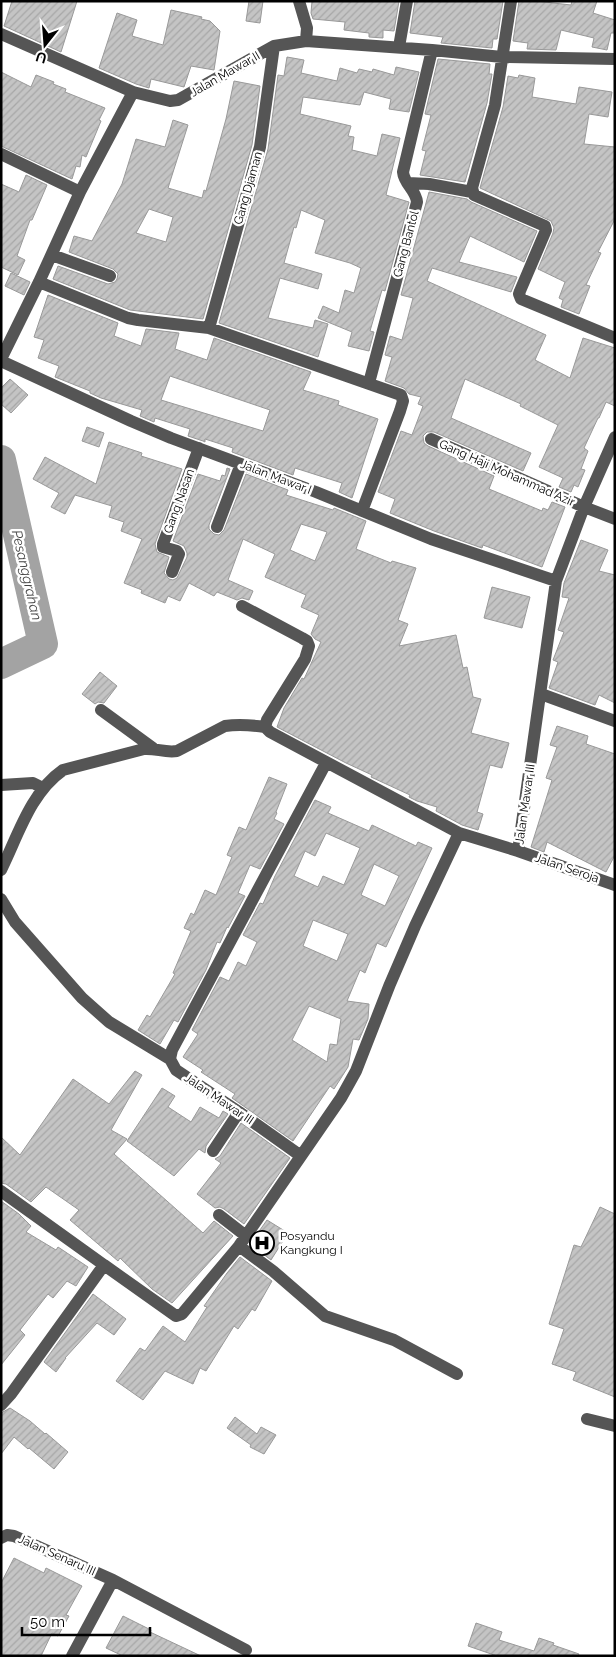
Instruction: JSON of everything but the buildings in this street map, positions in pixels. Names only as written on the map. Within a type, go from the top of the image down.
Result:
[{"type":"street","points":[[299,1],[307,28],[306,41]]},
{"type":"street","points":[[399,47],[406,1]]},
{"type":"street","points":[[472,192],[495,105],[511,1]]},
{"type":"street","name":"Jalan Mawar II","points":[[1,34],[133,92],[170,101],[182,99],[274,46],[306,41],[399,47],[502,57],[615,60]]},
{"type":"street","name":"Gang Djaman","points":[[209,328],[260,147],[274,46]]},
{"type":"street","name":"Gang Bantol","points":[[369,383],[417,202],[416,195],[403,176],[403,172],[432,50]]},
{"type":"street","points":[[1,360],[80,192],[133,92]]},
{"type":"street","points":[[1,154],[80,192]]},
{"type":"street","points":[[408,183],[428,184],[472,192],[474,195],[545,226],[546,230],[519,294],[521,299],[615,338]]},
{"type":"street","points":[[52,255],[110,276]]},
{"type":"street","points":[[39,282],[135,320],[209,328],[398,393],[403,398],[400,411],[362,511]]},
{"type":"street","name":"Jalan Mawar I","points":[[1,360],[131,421],[431,539],[556,581]]},
{"type":"street","name":"Jalan Mawar III","points":[[265,727],[270,732],[326,763],[459,833],[518,851],[556,581],[584,508],[615,438]]},
{"type":"street","name":"Gang Haji Mohammad Azir","points":[[431,439],[584,508]]},
{"type":"street","name":"Gang Nasan","points":[[172,572],[179,554],[163,547],[163,544],[199,448]]},
{"type":"street","points":[[217,527],[241,464]]},
{"type":"street","points":[[584,508],[615,519]]},
{"type":"street","points":[[101,710],[153,748],[168,752],[177,751],[225,726],[242,724],[265,727],[267,720],[305,659],[309,646],[307,641],[302,638],[242,606]]},
{"type":"street","points":[[541,694],[615,721]]},
{"type":"street","points":[[1,870],[30,808],[43,788],[54,776],[62,770],[153,748]]},
{"type":"street","points":[[170,1058],[172,1050],[326,763]]},
{"type":"street","points":[[1,785],[33,783],[43,788]]},
{"type":"street","points":[[1,1191],[176,1316],[180,1316],[242,1241],[341,1098],[356,1071],[414,926],[459,833]]},
{"type":"street","name":"Jalan Seroja","points":[[518,851],[615,885]]},
{"type":"street","name":"Jalan Mawar III","points":[[1,899],[15,922],[82,998],[110,1022],[170,1058],[176,1070],[301,1156]]},
{"type":"street","points":[[213,1151],[239,1112]]},
{"type":"street","points":[[218,1215],[273,1271],[325,1316],[394,1340],[457,1374]]},
{"type":"street","points":[[1,1405],[6,1391],[104,1265]]},
{"type":"street","points":[[587,1419],[615,1426]]},
{"type":"street","name":"Jalan Senaru III","points":[[1,1538],[7,1535],[14,1536],[112,1580],[246,1650]]},
{"type":"street","points":[[72,1656],[112,1580]]},
{"type":"waterway","name":"Pesanggrahan","points":[[1,460],[43,644],[1,664]]},
{"type":"place","name":"Posyandu Kangkung I","points":[[262,1243]]}]
